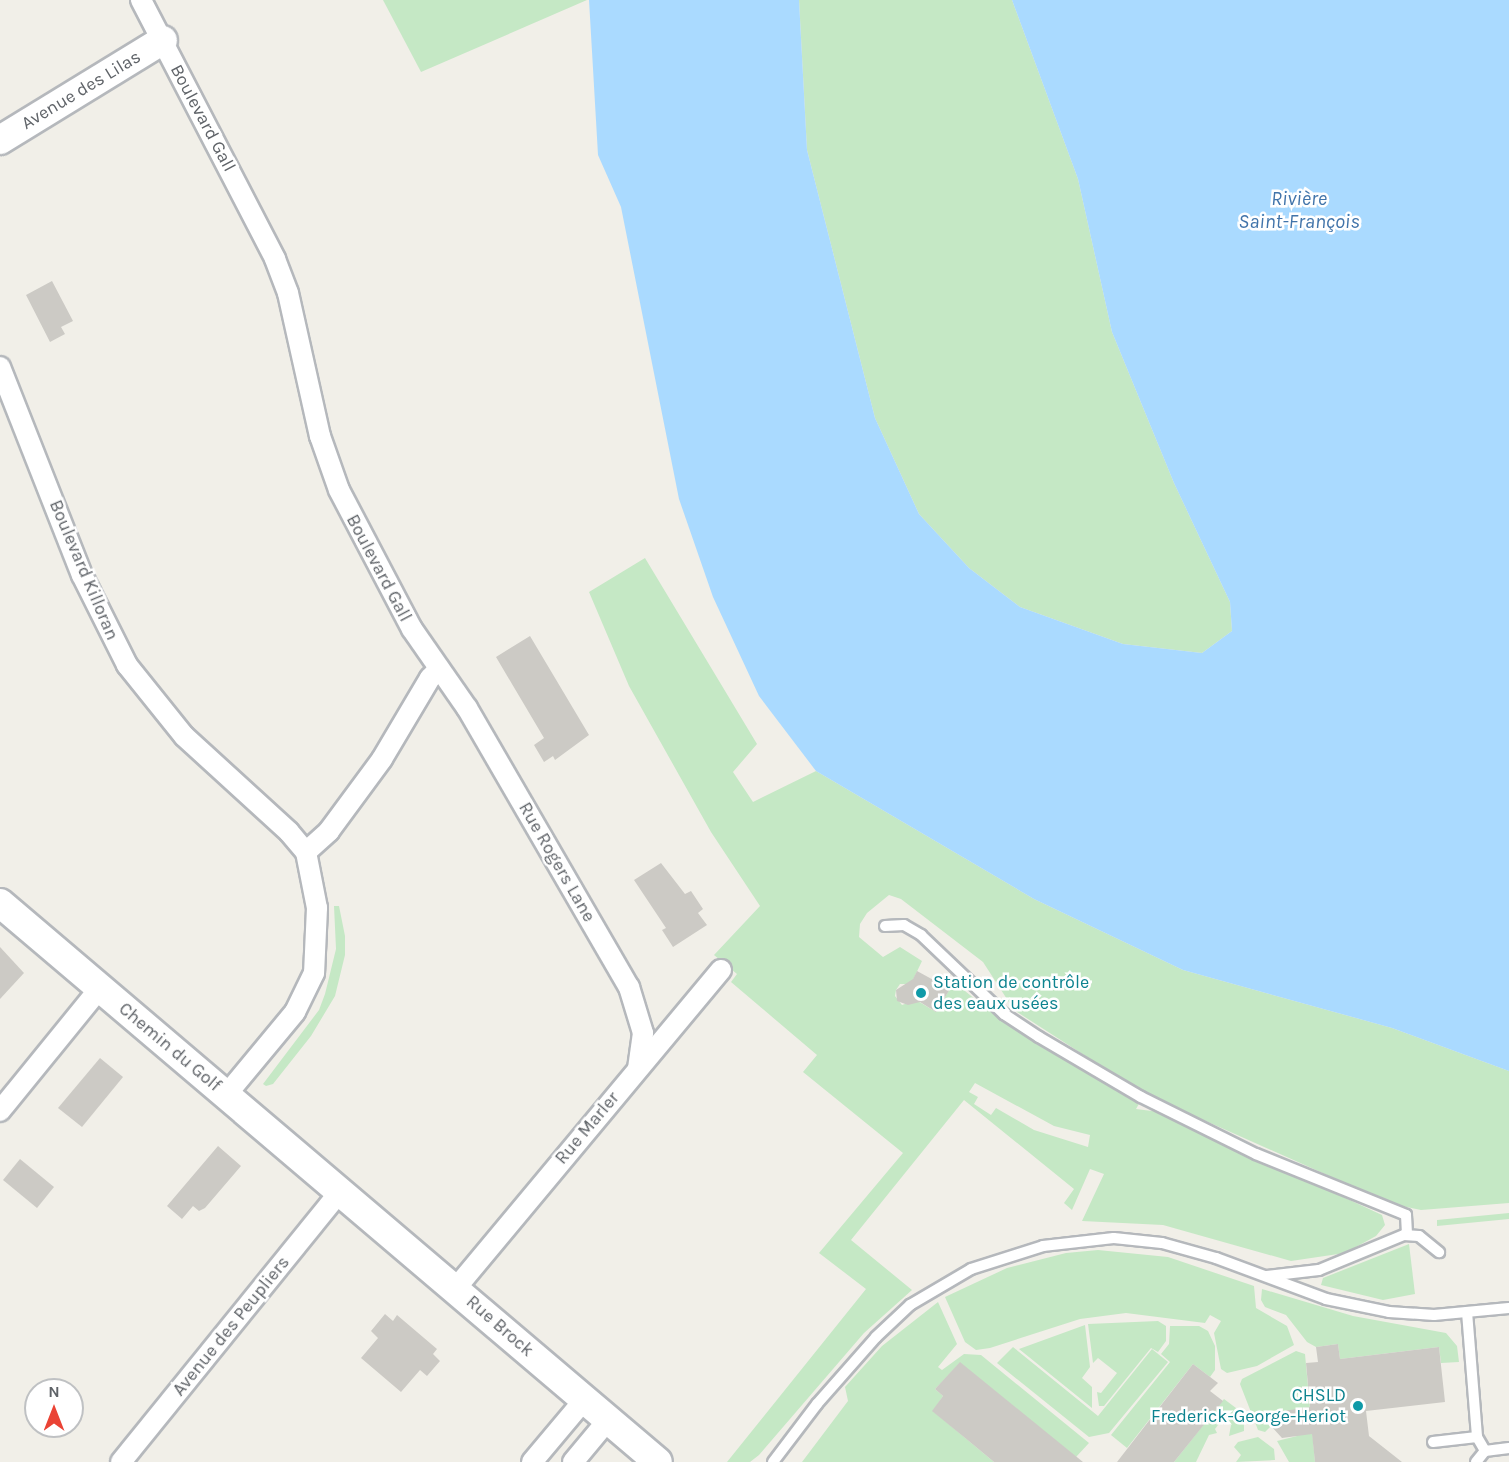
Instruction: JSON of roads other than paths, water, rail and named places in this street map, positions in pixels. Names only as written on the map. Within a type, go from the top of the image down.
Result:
[{"type":"street","name":"Boulevard Gall","points":[[141,0],[259,222],[283,278],[320,436],[339,490],[412,629],[439,669]]},
{"type":"street","name":"Avenue des Lilas","points":[[0,140],[163,40]]},
{"type":"street","name":"Boulevard Killoran","points":[[0,367],[82,575],[127,665],[184,736],[306,852]]},
{"type":"street","points":[[226,1095],[295,1012],[314,973],[317,908],[306,852],[329,831],[376,767],[430,678],[439,669]]},
{"type":"street","name":"Rue Rogers Lane","points":[[439,669],[467,708],[629,987],[643,1033],[638,1067]]},
{"type":"street","name":"Chemin du Golf","points":[[0,903],[341,1190]]},
{"type":"street","name":"Rue Marler","points":[[456,1288],[721,970]]},
{"type":"street","points":[[0,1111],[100,988]]},
{"type":"street","name":"Rue Brock","points":[[341,1190],[658,1462]]},
{"type":"street","name":"Avenue des Peupliers","points":[[121,1462],[341,1190]]},
{"type":"street","points":[[532,1462],[584,1400]]},
{"type":"street","points":[[573,1462],[608,1420]]},
{"type":"lane","points":[[885,926],[904,925],[921,935],[1004,1014],[1039,1038],[1141,1097],[1256,1154],[1406,1215],[1407,1234]]},
{"type":"lane","points":[[1262,1276],[1319,1270],[1407,1234],[1419,1236],[1439,1252]]},
{"type":"lane","points":[[773,1462],[817,1404],[893,1320],[926,1293],[992,1260],[1066,1242],[1136,1239],[1190,1249],[1262,1276],[1371,1310],[1415,1315],[1509,1308]]},
{"type":"lane","points":[[1467,1312],[1477,1437],[1485,1451]]},
{"type":"lane","points":[[1433,1442],[1477,1437]]},
{"type":"lane","points":[[1476,1462],[1485,1451],[1509,1448]]},
{"type":"water","name":"Rivière Saint-François","points":[[589,0],[799,0],[807,150],[875,418],[919,514],[969,568],[1020,607],[1123,644],[1202,653],[1232,631],[1230,602],[1174,483],[1112,332],[1078,179],[1012,0],[1509,0],[1509,1071],[1392,1028],[1183,970],[1034,899],[816,771],[759,696],[713,597],[679,499],[621,207],[598,155]]},
{"type":"place","name":"Station de contrôle des eaux usées","points":[[921,993]]},
{"type":"place","name":"CHSLD Frederick-George-Heriot","points":[[1358,1406]]}]
